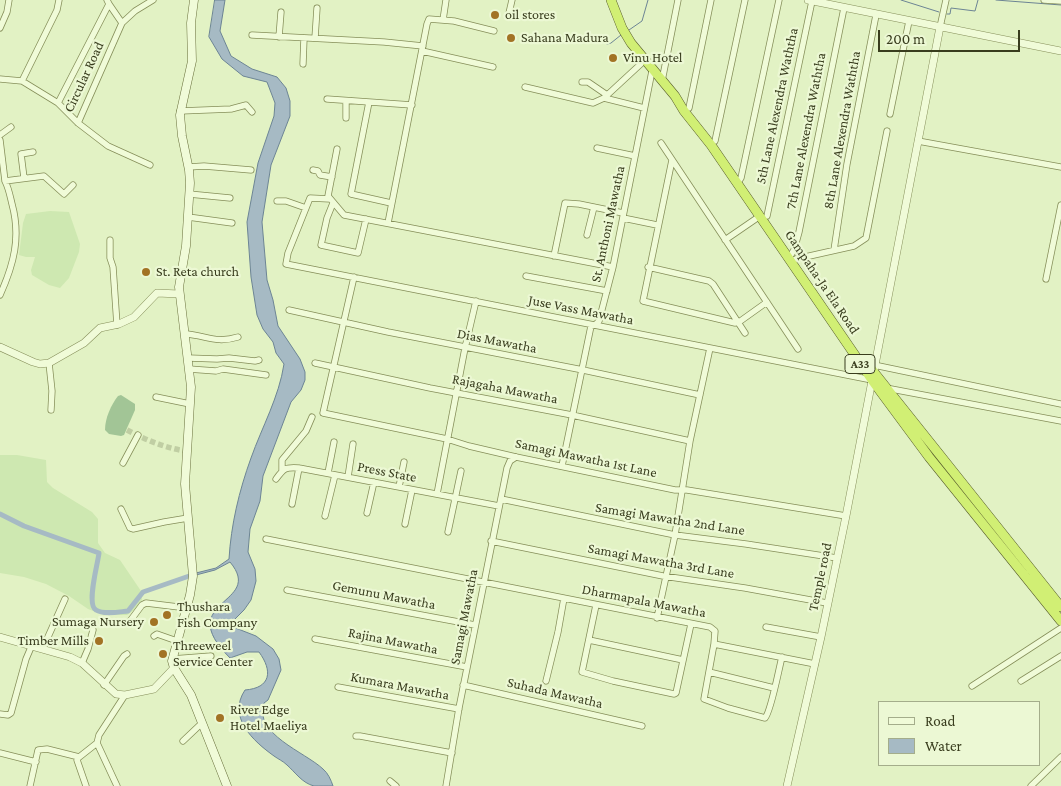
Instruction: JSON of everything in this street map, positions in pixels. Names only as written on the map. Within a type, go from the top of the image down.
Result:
[{"type":"highway","name":"Gampaha-Ja Ela Road","points":[[611,0],[626,36],[652,71],[688,108],[714,141],[763,216],[930,457],[1061,621]]},
{"type":"highway","name":"Gampaha-Ja Ela Road","points":[[675,96],[739,180]]},
{"type":"highway","name":"Gampaha-Ja Ela Road","points":[[873,373],[1061,607]]},
{"type":"main road","points":[[194,0],[191,23],[191,69],[180,111],[182,136],[189,167],[189,194],[186,246],[179,294],[189,369],[190,404],[184,484],[193,574],[187,608],[172,659],[174,668],[188,689],[227,786]]},
{"type":"street","points":[[0,28],[7,12],[9,0]]},
{"type":"street","points":[[22,81],[57,10],[60,0]]},
{"type":"street","name":"Circular Road","points":[[0,79],[22,81],[58,103],[78,123],[122,24],[135,11],[153,0]]},
{"type":"street","points":[[443,20],[446,0]]},
{"type":"street","points":[[509,13],[512,0]]},
{"type":"street","points":[[662,82],[678,0]]},
{"type":"street","points":[[688,108],[711,0]]},
{"type":"street","points":[[714,141],[745,0]]},
{"type":"street","points":[[739,180],[779,0]]},
{"type":"street","points":[[810,0],[1061,52]]},
{"type":"street","name":"5th Lane Alexendra Waththa","points":[[763,216],[810,0]]},
{"type":"street","points":[[940,27],[946,0]]},
{"type":"street","points":[[1044,0],[1061,2]]},
{"type":"street","points":[[108,2],[122,24]]},
{"type":"street","points":[[58,103],[108,2]]},
{"type":"street","points":[[316,38],[317,8]]},
{"type":"street","name":"7th Lane Alexendra Waththa","points":[[792,258],[799,232],[844,8]]},
{"type":"street","points":[[280,37],[281,12]]},
{"type":"street","name":"8th Lane Alexendra Waththa","points":[[834,250],[848,156],[876,15]]},
{"type":"street","points":[[388,224],[423,48],[426,24],[429,19],[443,20],[494,31]]},
{"type":"street","points":[[890,114],[909,22]]},
{"type":"street","name":"Temple road","points":[[787,786],[846,516],[940,27]]},
{"type":"street","points":[[252,35],[384,42],[423,48],[493,67]]},
{"type":"street","points":[[303,64],[304,38]]},
{"type":"street","points":[[525,87],[593,103],[606,96],[644,61]]},
{"type":"street","name":"St. Anthoni Mawatha","points":[[562,466],[591,326],[599,321],[613,267],[652,71]]},
{"type":"street","points":[[582,82],[588,82],[606,96],[644,108]]},
{"type":"street","points":[[327,99],[412,104]]},
{"type":"street","points":[[346,100],[346,118]]},
{"type":"street","points":[[369,102],[351,194],[392,203]]},
{"type":"street","points":[[180,111],[231,109],[246,104],[252,112]]},
{"type":"street","points":[[78,123],[108,146],[150,165]]},
{"type":"street","points":[[0,136],[11,128]]},
{"type":"street","points":[[792,258],[854,246],[866,238],[887,131]]},
{"type":"street","points":[[0,140],[4,181],[8,188],[18,232],[11,268],[0,294]]},
{"type":"street","points":[[918,141],[1061,167]]},
{"type":"street","points":[[661,143],[798,349]]},
{"type":"street","points":[[337,148],[328,196],[344,215],[613,267]]},
{"type":"street","points":[[597,148],[634,156]]},
{"type":"street","points":[[24,178],[21,154],[33,152]]},
{"type":"street","points":[[672,160],[642,301],[735,323],[767,302]]},
{"type":"street","points":[[189,167],[204,166],[251,170]]},
{"type":"street","points":[[313,170],[318,171],[320,175],[332,177]]},
{"type":"street","points":[[4,181],[44,176],[64,194],[73,185]]},
{"type":"street","points":[[189,194],[230,198]]},
{"type":"street","points":[[277,201],[286,201],[306,208],[312,197],[332,201]]},
{"type":"street","points":[[332,201],[321,245],[358,253],[366,220]]},
{"type":"street","points":[[554,256],[565,203],[594,207],[658,224]]},
{"type":"street","points":[[1046,279],[1061,205]]},
{"type":"street","points":[[588,235],[594,207]]},
{"type":"street","name":"Juse Vass Mawatha","points":[[306,208],[286,264],[591,326],[710,348],[1061,404]]},
{"type":"street","points":[[725,240],[763,216]]},
{"type":"street","points":[[188,217],[232,223]]},
{"type":"street","points":[[110,240],[116,325]]},
{"type":"street","points":[[648,267],[708,281],[713,284],[745,333]]},
{"type":"street","points":[[526,276],[607,291]]},
{"type":"street","points":[[334,367],[354,277]]},
{"type":"street","points":[[0,347],[33,362],[40,364],[49,363],[84,343],[100,328],[116,325],[134,317],[157,294],[179,294]]},
{"type":"street","points":[[437,494],[465,348],[476,302]]},
{"type":"street","name":"Dias Mawatha","points":[[289,310],[343,323],[700,395]]},
{"type":"street","points":[[185,334],[214,340],[227,340],[238,337]]},
{"type":"street","points":[[657,618],[667,577],[690,441],[710,348]]},
{"type":"street","points":[[188,358],[260,360]]},
{"type":"street","points":[[49,363],[52,391],[51,410]]},
{"type":"street","name":"Rajagaha Mawatha","points":[[315,363],[690,441]]},
{"type":"street","name":"Samagi Mawatha 1st Lane","points":[[334,367],[323,413],[516,457],[681,490],[846,516]]},
{"type":"street","points":[[189,369],[216,371],[223,369],[266,375]]},
{"type":"street","points":[[886,388],[1061,421]]},
{"type":"street","points":[[156,397],[190,404]]},
{"type":"street","points":[[276,479],[282,470],[282,460],[306,431],[312,417]]},
{"type":"street","points":[[123,462],[138,435]]},
{"type":"street","points":[[325,516],[332,474],[334,442]]},
{"type":"street","points":[[348,477],[353,444]]},
{"type":"street","name":"Samagi Mawatha","points":[[446,786],[458,709],[507,468],[510,461],[516,457]]},
{"type":"street","points":[[399,487],[404,462]]},
{"type":"street","name":"Press State","points":[[282,470],[288,467],[299,468],[499,506]]},
{"type":"street","points":[[292,504],[299,468]]},
{"type":"street","points":[[448,532],[461,471]]},
{"type":"street","points":[[367,513],[374,482]]},
{"type":"street","points":[[405,524],[412,490]]},
{"type":"street","name":"Samagi Mawatha 2nd Lane","points":[[501,499],[675,535],[837,558]]},
{"type":"street","points":[[121,509],[130,528],[133,529],[188,518]]},
{"type":"street","name":"Dharmapala Mawatha","points":[[266,539],[714,629],[716,635],[714,644]]},
{"type":"street","name":"Samagi Mawatha 3rd Lane","points":[[492,541],[667,577],[745,588],[827,604]]},
{"type":"street","name":"Gemunu Mawatha","points":[[288,590],[475,625]]},
{"type":"street","points":[[546,680],[564,598]]},
{"type":"street","points":[[43,648],[65,599]]},
{"type":"street","points":[[130,621],[142,605],[146,603],[187,608]]},
{"type":"street","points":[[596,606],[582,672],[613,681],[674,694],[676,693],[691,624]]},
{"type":"street","points":[[766,627],[821,637]]},
{"type":"street","points":[[972,686],[1061,628]]},
{"type":"street","points":[[82,663],[93,630]]},
{"type":"street","points":[[154,636],[157,634],[162,635],[177,641]]},
{"type":"street","points":[[0,637],[70,657],[82,663],[116,694],[125,695],[156,687],[174,668]]},
{"type":"street","name":"Rajina Mawatha","points":[[315,639],[467,668]]},
{"type":"street","points":[[589,640],[683,660]]},
{"type":"street","points":[[782,657],[766,718],[705,701],[714,644],[782,657],[815,664]]},
{"type":"street","points":[[0,714],[8,715],[11,713],[26,659],[32,645]]},
{"type":"street","points":[[104,685],[127,654]]},
{"type":"street","points":[[172,659],[211,656]]},
{"type":"street","points":[[1021,682],[1061,656]]},
{"type":"street","points":[[709,672],[774,688]]},
{"type":"street","name":"Suhada Mawatha","points":[[463,684],[642,726]]},
{"type":"street","name":"Kumara Mawatha","points":[[338,687],[458,709]]},
{"type":"street","points":[[117,786],[98,742],[99,735],[125,695]]},
{"type":"street","points":[[182,741],[202,723]]},
{"type":"street","points":[[356,736],[452,753]]},
{"type":"street","points":[[86,786],[77,760],[98,742]]},
{"type":"street","points":[[30,786],[38,750],[79,757]]},
{"type":"street","points":[[0,753],[36,762]]},
{"type":"street","points":[[1031,786],[1061,757]]},
{"type":"street","points":[[390,781],[396,786]]},
{"type":"green space","points":[[50,211],[69,212],[80,244],[79,252],[69,278],[60,288],[49,285],[32,275],[31,270],[35,257],[19,255],[26,214]]},
{"type":"green space","points":[[121,395],[135,404],[135,410],[124,435],[121,436],[109,434],[105,430],[107,416],[118,396]]},
{"type":"green space","points":[[0,455],[17,455],[46,460],[47,482],[53,488],[92,512],[98,519],[98,543],[105,553],[120,560],[141,591],[142,600],[134,610],[127,615],[104,615],[88,609],[46,584],[24,577],[0,573]]},
{"type":"water","points":[[215,0],[225,0],[220,31],[231,56],[252,69],[277,77],[286,88],[290,101],[290,116],[271,165],[262,222],[267,280],[278,326],[300,359],[305,372],[305,380],[301,390],[291,402],[263,476],[260,501],[250,529],[248,552],[255,569],[256,581],[251,600],[234,620],[233,627],[256,636],[273,649],[279,659],[281,670],[268,700],[264,703],[263,714],[266,724],[283,741],[325,771],[333,786],[314,786],[306,782],[258,743],[245,728],[239,710],[240,700],[245,690],[254,689],[265,682],[268,672],[266,666],[259,652],[247,652],[230,658],[215,639],[210,624],[214,613],[237,587],[238,576],[230,562],[215,570],[196,575],[196,573],[216,568],[229,559],[236,508],[243,483],[255,446],[274,400],[284,364],[276,353],[273,342],[263,329],[257,315],[251,277],[247,222],[258,163],[274,116],[275,103],[267,82],[243,76],[222,59],[209,37]]},
{"type":"waterway","points":[[629,30],[642,21],[648,0]]},
{"type":"waterway","points":[[901,0],[939,12]]},
{"type":"waterway","points":[[947,14],[950,14],[951,8],[975,11],[978,0]]},
{"type":"waterway","points":[[996,0],[1061,5]]},
{"type":"waterway","points":[[607,44],[621,35]]},
{"type":"waterway","points":[[0,514],[24,526],[99,553],[92,592],[93,607],[99,612],[128,611],[143,592],[195,574]]},
{"type":"tunnel","points":[[127,430],[156,443],[186,451]]},
{"type":"place","name":"oil stores","points":[[495,15]]},
{"type":"place","name":"Sahana Madura","points":[[511,38]]},
{"type":"place","name":"Vinu Hotel","points":[[613,58]]},
{"type":"place","name":"St. Reta church","points":[[146,272]]},
{"type":"place","name":"Thushara Fish Company","points":[[167,615]]},
{"type":"place","name":"Sumaga Nursery","points":[[154,622]]},
{"type":"place","name":"Timber Mills","points":[[99,641]]},
{"type":"place","name":"Threeweel Service Center","points":[[163,654]]},
{"type":"place","name":"River Edge Hotel Maeliya","points":[[220,718]]}]
